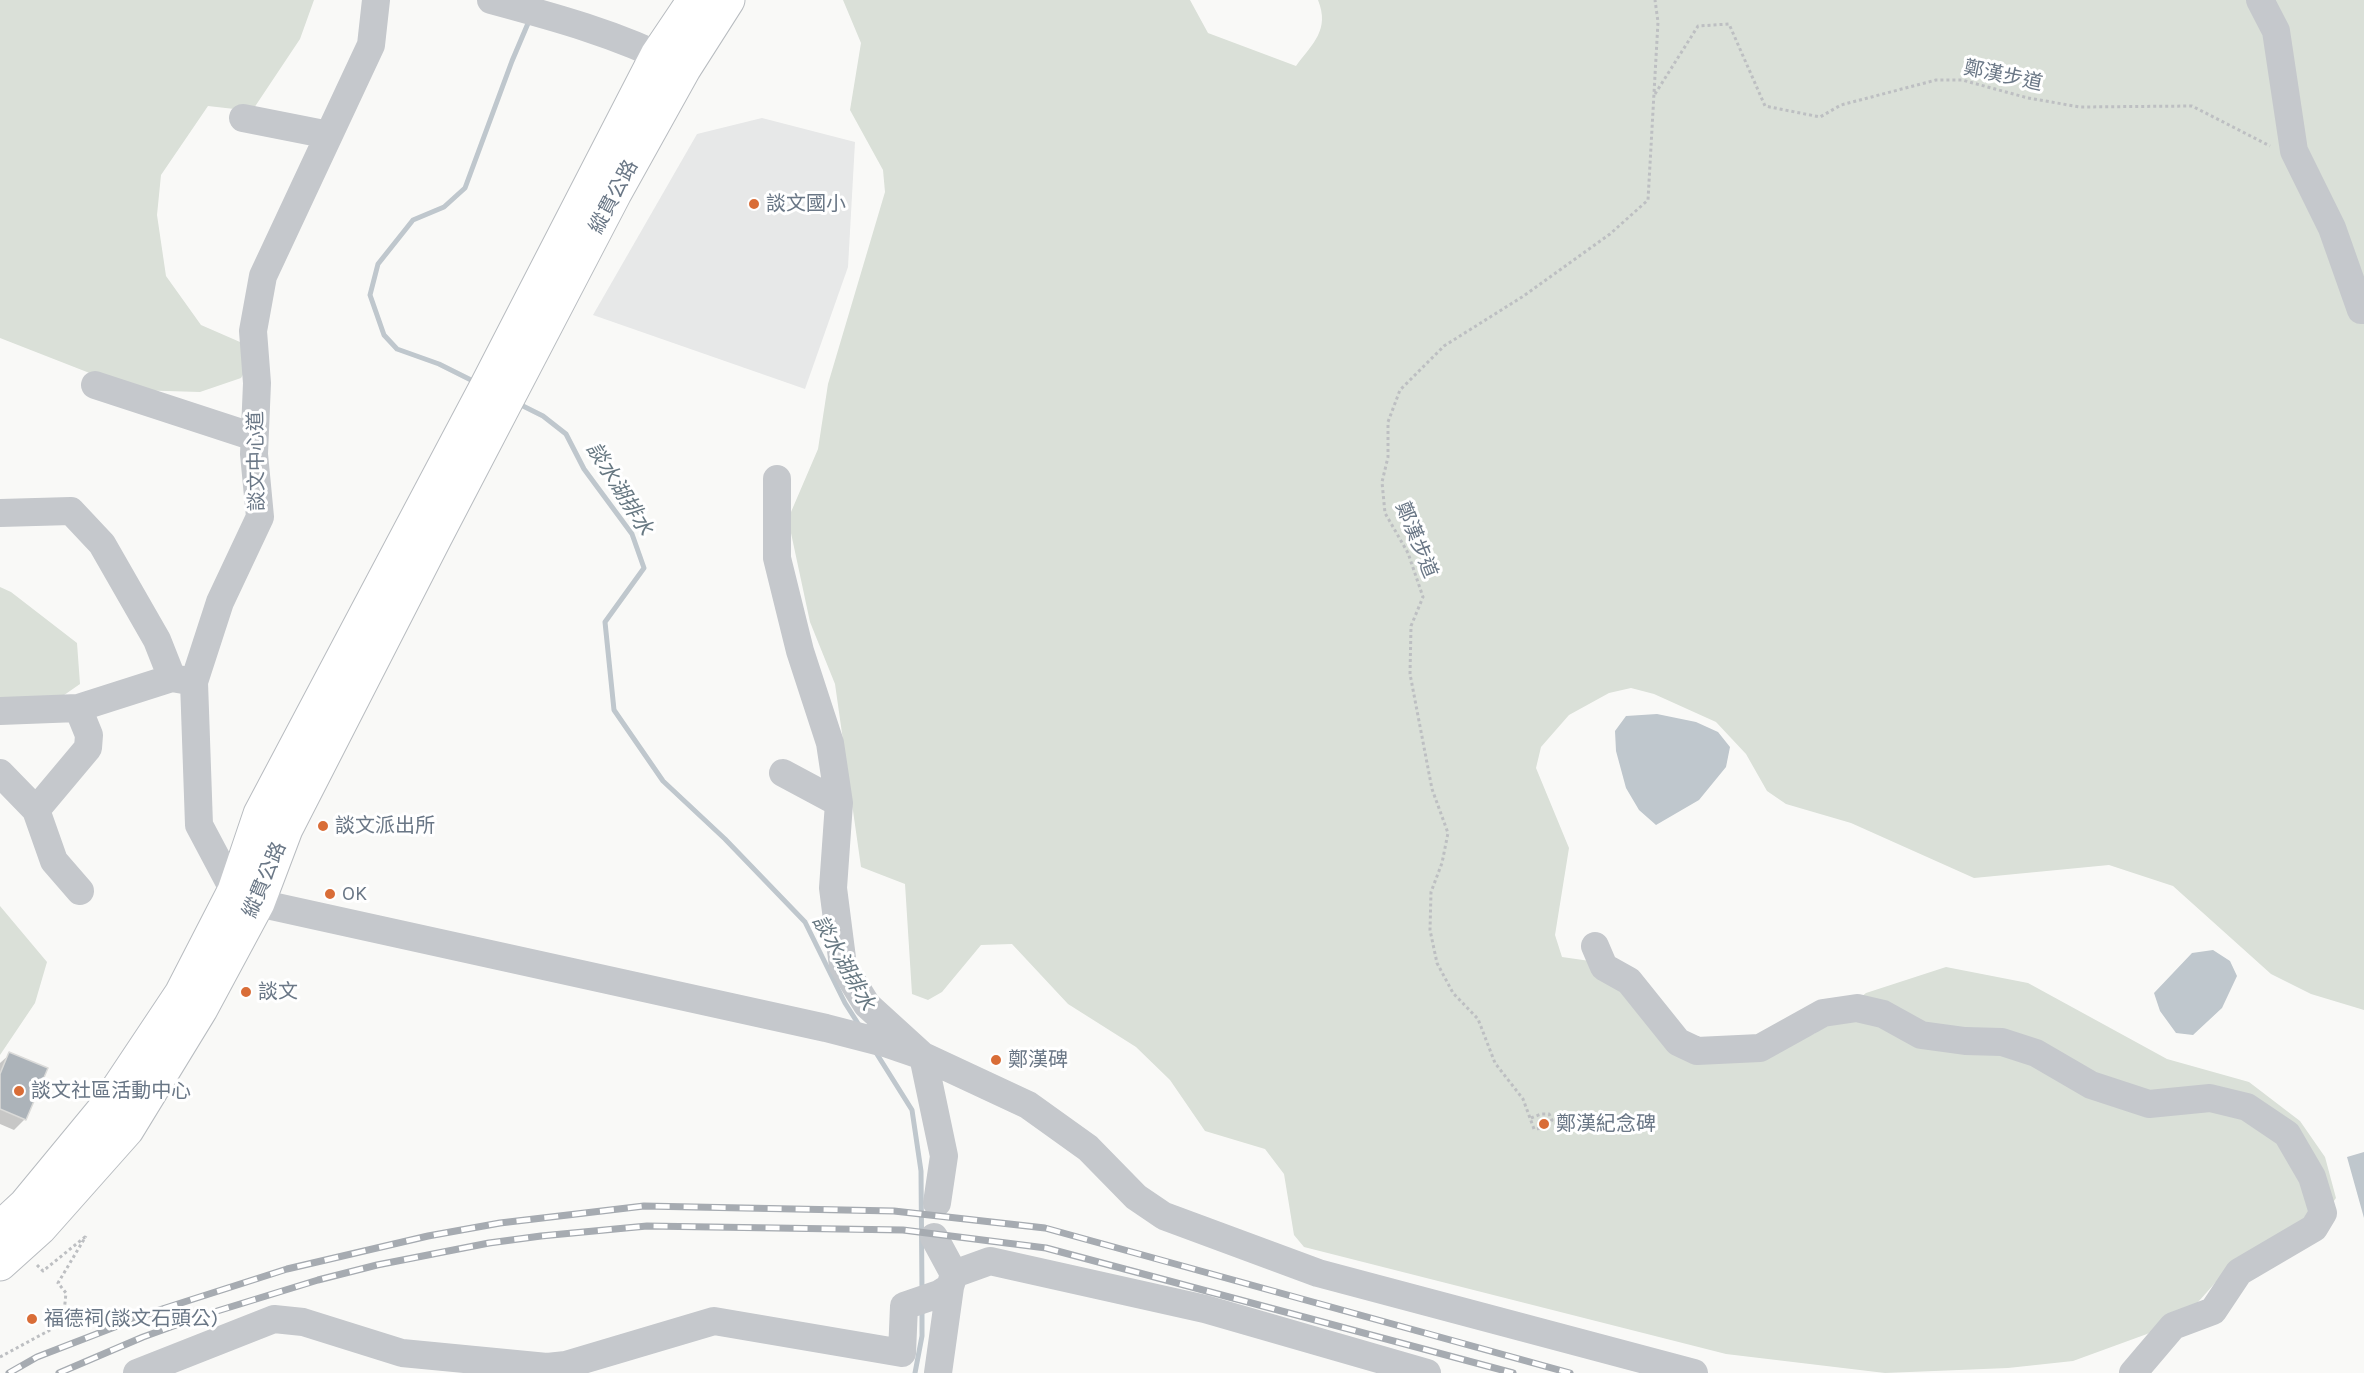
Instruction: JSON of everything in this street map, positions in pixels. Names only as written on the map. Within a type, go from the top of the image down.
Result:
[{"type":"main road","name":"縱貫公路","points":[[6,1247],[39,1228],[127,1130],[201,1009],[246,897],[286,829],[465,455],[671,62],[694,0]]},
{"type":"main road","name":"縱貫公路","points":[[671,62],[728,0]]},
{"type":"street","name":"談文中心道","points":[[246,897],[199,825],[183,680],[260,517],[254,454],[257,383],[254,331],[263,276],[371,45],[376,0]]},
{"type":"street","points":[[491,0],[582,25],[671,62]]},
{"type":"street","points":[[2260,0],[2276,31],[2295,152],[2332,228],[2361,310],[2364,310]]},
{"type":"street","points":[[243,118],[329,135]]},
{"type":"street","points":[[96,386],[254,438]]},
{"type":"street","points":[[777,479],[777,558],[800,651],[830,743],[839,803],[833,888],[843,966],[867,1005],[923,1056],[945,1156],[937,1203]]},
{"type":"street","points":[[0,513],[70,512],[102,544],[157,640],[183,680],[78,708],[0,711]]},
{"type":"street","points":[[36,810],[88,748],[89,735],[78,708]]},
{"type":"street","points":[[0,773],[36,810],[54,861],[80,891]]},
{"type":"street","points":[[783,773],[839,803]]},
{"type":"street","points":[[246,897],[888,1044],[923,1056],[1028,1105],[1088,1148],[1136,1197],[1164,1216],[1318,1273],[1694,1373]]},
{"type":"street","points":[[1595,946],[1604,967],[1629,981],[1678,1042],[1697,1051],[1760,1048],[1823,1013],[1857,1008],[1883,1014],[1921,1035],[1965,1041],[2002,1042],[2036,1053],[2091,1085],[2149,1104],[2210,1098],[2247,1107],[2287,1134],[2312,1177],[2323,1212],[2314,1228],[2240,1272],[2213,1311],[2173,1326],[2133,1373]]},
{"type":"street","points":[[934,1237],[948,1285],[938,1373]]},
{"type":"street","points":[[137,1373],[274,1319],[303,1322],[402,1353],[547,1367],[566,1365],[714,1321],[899,1363],[904,1306],[990,1261],[1205,1309],[1427,1373]]},
{"type":"path","name":"鄭漢步道","points":[[1531,1118],[1523,1099],[1495,1063],[1478,1019],[1453,993],[1437,963],[1430,930],[1431,892],[1442,863],[1448,833],[1432,789],[1410,674],[1411,626],[1423,597],[1407,553],[1385,513],[1382,482],[1388,457],[1388,422],[1400,390],[1444,346],[1522,297],[1610,234],[1648,200],[1658,22],[1655,0]]},
{"type":"path","name":"鄭漢步道","points":[[1654,95],[1698,26],[1729,24],[1765,106],[1820,117],[1841,105],[1936,80],[1962,80],[2028,98],[2080,107],[2192,106],[2272,147]]},
{"type":"path","points":[[1549,1114],[1552,1120],[1547,1128],[1534,1129],[1531,1118],[1549,1114]]},
{"type":"path","points":[[0,1357],[63,1323],[66,1293],[58,1283],[86,1236],[43,1271],[6,1247]]},
{"type":"shaded area","points":[[0,0],[314,0],[300,39],[252,111],[208,106],[161,175],[157,215],[166,276],[201,325],[240,342],[252,359],[241,378],[200,392],[133,390],[0,338]]},
{"type":"shaded area","points":[[843,0],[1190,0],[1208,33],[1296,66],[1314,43],[1321,28],[1322,20],[1318,0],[2364,0],[2364,1010],[2311,994],[2271,974],[2173,886],[2109,865],[1974,878],[1851,823],[1786,804],[1767,791],[1746,754],[1716,722],[1654,694],[1631,688],[1609,693],[1569,715],[1541,747],[1536,768],[1569,848],[1555,935],[1562,957],[1625,966],[1687,1049],[1814,1034],[1866,993],[1946,967],[2028,983],[2167,1059],[2249,1082],[2300,1121],[2325,1157],[2336,1198],[2311,1233],[2223,1274],[2191,1310],[2147,1334],[2073,1361],[2008,1368],[1885,1373],[1726,1354],[1304,1247],[1294,1235],[1284,1174],[1265,1149],[1205,1131],[1170,1080],[1136,1047],[1068,1004],[1012,944],[981,945],[942,992],[928,1000],[912,994],[905,884],[861,867],[835,684],[810,622],[788,519],[818,449],[828,384],[885,192],[883,170],[850,110],[861,43]]},
{"type":"shaded area","name":"談文國小","points":[[762,118],[855,142],[848,267],[805,389],[593,315],[697,134]]},
{"type":"shaded area","points":[[0,587],[11,592],[77,643],[80,684],[44,709],[0,719]]},
{"type":"shaded area","points":[[1657,714],[1696,722],[1718,732],[1730,747],[1726,767],[1699,800],[1656,825],[1639,810],[1626,788],[1616,751],[1615,731],[1626,716]]},
{"type":"shaded area","points":[[0,906],[47,962],[35,1003],[0,1055]]},
{"type":"shaded area","points":[[2213,950],[2230,961],[2237,976],[2222,1008],[2193,1035],[2176,1033],[2160,1011],[2154,993],[2192,953]]},
{"type":"shaded area","points":[[2364,1152],[2364,1218],[2347,1157]]},
{"type":"building","name":"談文社區活動中心","points":[[9,1052],[48,1068],[26,1120],[0,1109],[0,1074]]},
{"type":"waterway","name":"談水湖排水","points":[[475,382],[439,364],[397,349],[384,335],[370,295],[378,264],[413,220],[444,207],[465,188],[529,21]]},
{"type":"waterway","name":"談水湖排水","points":[[519,404],[543,416],[566,434],[584,469],[632,534],[644,568],[605,622],[614,710],[663,781],[725,839],[805,922],[845,1003],[859,1025]]},
{"type":"waterway","name":"談水湖排水","points":[[875,1051],[912,1110],[921,1171],[922,1291]]},
{"type":"waterway","name":"談水湖排水","points":[[915,1373],[922,1336],[922,1310]]},
{"type":"railway","points":[[9,1373],[37,1357],[156,1311],[287,1269],[428,1236],[500,1223],[644,1206],[894,1211],[1045,1228],[1570,1373]]},
{"type":"railway","points":[[59,1373],[143,1337],[201,1316],[318,1280],[377,1265],[489,1243],[647,1226],[903,1230],[1046,1248],[1513,1373]]},
{"type":"place","name":"談文國小","points":[[754,204]]},
{"type":"place","name":"談文派出所","points":[[323,826]]},
{"type":"place","name":"OK","points":[[330,894]]},
{"type":"place","name":"談文","points":[[246,992]]},
{"type":"place","name":"鄭漢碑","points":[[996,1060]]},
{"type":"place","name":"談文社區活動中心","points":[[19,1091]]},
{"type":"place","name":"鄭漢紀念碑","points":[[1544,1124]]},
{"type":"place","name":"福德祠(談文石頭公)","points":[[32,1319]]}]
